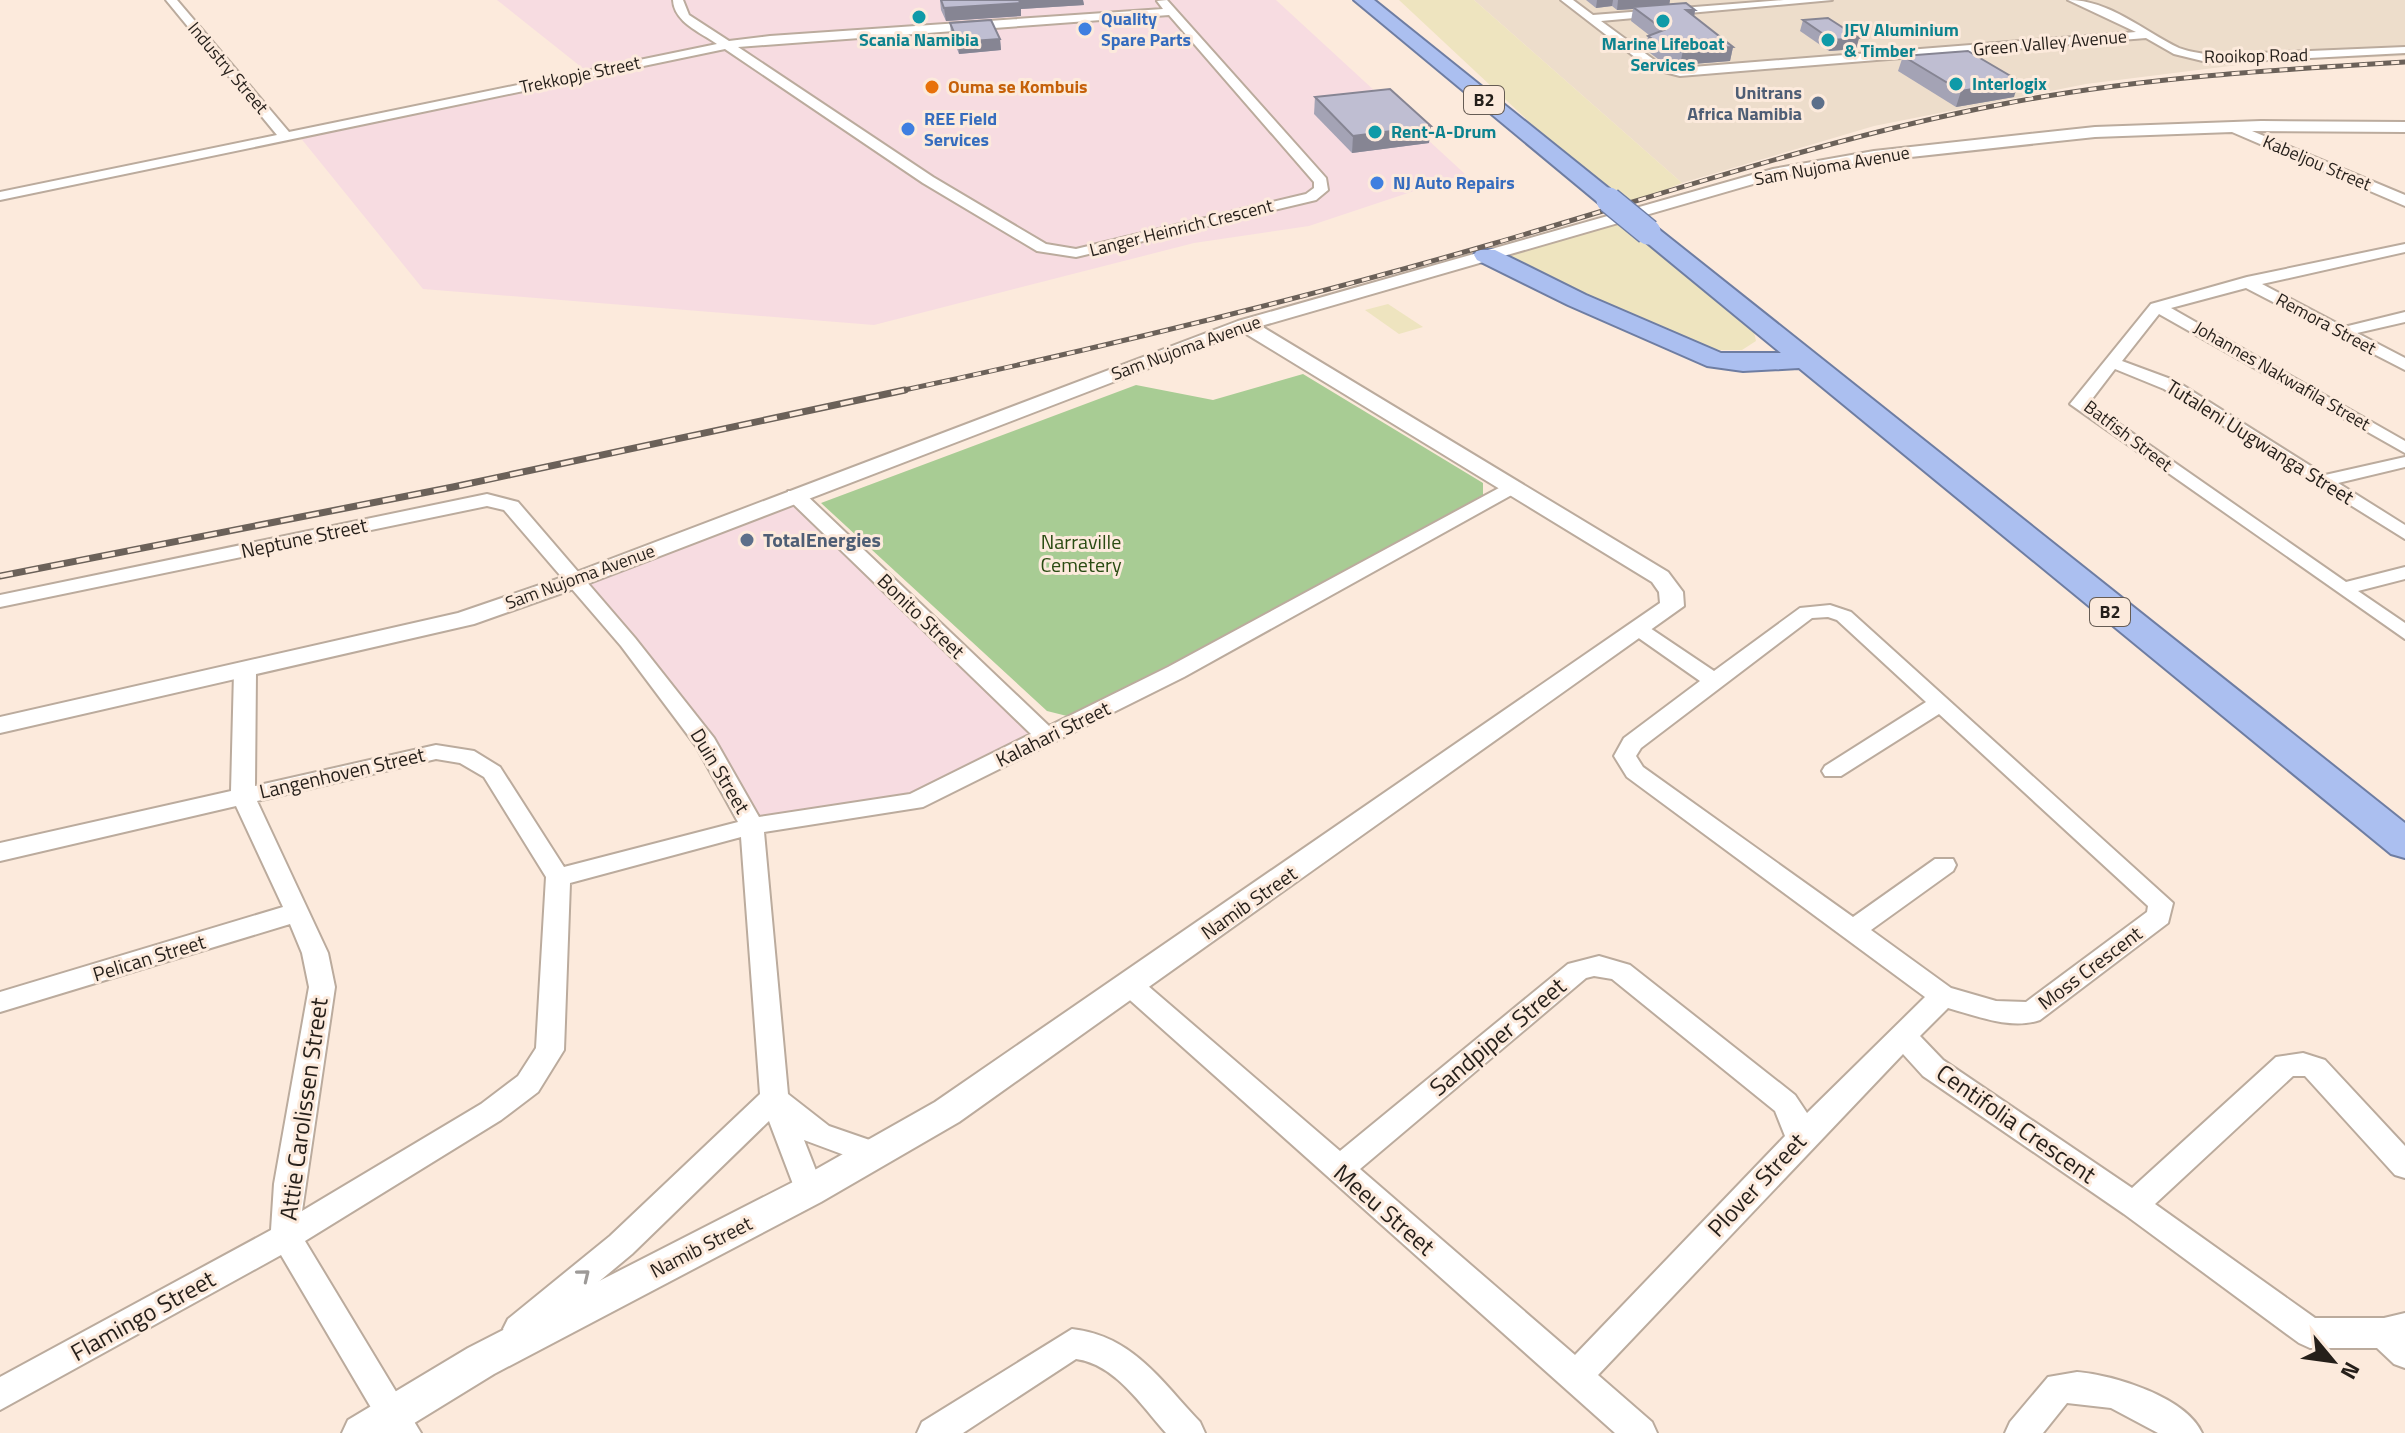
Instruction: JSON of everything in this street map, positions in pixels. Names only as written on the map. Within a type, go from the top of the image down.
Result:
[{"type":"highway","name":"B2","points":[[1363,0],[2405,844]]},
{"type":"highway","name":"B2","points":[[1387,0],[1523,121],[1544,147]]},
{"type":"highway","points":[[1486,255],[1701,355],[1729,362],[1800,354]]},
{"type":"highway","points":[[1701,355],[1748,354],[1769,345],[1800,354]]},
{"type":"highway","name":"B2","points":[[1800,354],[1824,379],[2405,854]]},
{"type":"street","name":"Industry Street","points":[[171,0],[285,136]]},
{"type":"street","name":"Langer Heinrich Crescent","points":[[678,0],[679,11],[928,180],[1042,248],[1059,253],[1076,253],[1311,197],[1321,190],[1321,181],[1164,6]]},
{"type":"street","points":[[1566,0],[1591,18],[1827,0]]},
{"type":"street","name":"Rooikop Road","points":[[2073,0],[2121,19],[2178,52],[2211,59],[2405,50]]},
{"type":"street","name":"Trekkopje Street","points":[[0,196],[728,45],[1164,6]]},
{"type":"street","name":"Green Valley Avenue","points":[[1591,18],[1653,65],[1680,72],[2147,35]]},
{"type":"street","name":"Sam Nujoma Avenue","points":[[0,725],[245,672],[465,619],[574,581],[1245,325],[1790,170],[1991,142],[2095,132],[2229,126],[2405,127]]},
{"type":"street","name":"Kabeljou Street","points":[[2229,126],[2405,201]]},
{"type":"street","points":[[2157,307],[2247,282],[2403,249]]},
{"type":"street","name":"Remora Street","points":[[2247,282],[2405,365]]},
{"type":"street","name":"Batfish Street","points":[[2157,307],[2079,404],[2405,633]]},
{"type":"street","name":"Johannes Nakwafila Street","points":[[2157,307],[2195,325],[2405,448]]},
{"type":"street","points":[[2343,332],[2405,317]]},
{"type":"street","name":"Namib Street","points":[[386,1426],[481,1361],[809,1191],[947,1112],[1672,606],[1671,592],[1660,577],[1245,325]]},
{"type":"street","name":"Tutaleni Uugwanga Street","points":[[2110,363],[2140,371],[2170,385],[2405,533]]},
{"type":"street","points":[[2321,481],[2405,462]]},
{"type":"street","name":"Kalahari Street","points":[[558,877],[752,826],[915,801],[1048,738],[1176,672],[1510,488]]},
{"type":"street","name":"Bonito Street","points":[[795,495],[1048,738]]},
{"type":"street","name":"Neptune Street","points":[[0,601],[487,500],[511,506],[574,581]]},
{"type":"street","points":[[2342,589],[2405,573]]},
{"type":"street","name":"Duin Street","points":[[574,581],[628,642],[706,743],[752,826],[774,1098],[809,1191]]},
{"type":"street","name":"Moss Crescent","points":[[1830,611],[1844,616],[1941,703],[2161,903],[2159,916],[2031,1013],[1996,1011],[1943,996],[1855,929],[1635,772],[1625,756],[1632,743],[1807,612],[1830,611]]},
{"type":"street","points":[[1640,630],[1714,681]]},
{"type":"street","name":"Attie Carolissen Street","points":[[245,672],[243,796],[315,953],[322,987],[289,1184],[286,1237],[386,1426]]},
{"type":"street","points":[[1833,771],[1941,703]]},
{"type":"street","name":"Langenhoven Street","points":[[0,852],[436,752],[466,756],[492,772],[558,877]]},
{"type":"street","points":[[1855,929],[1944,865]]},
{"type":"street","points":[[286,1237],[491,1112],[528,1084],[550,1050],[558,877]]},
{"type":"street","name":"Pelican Street","points":[[0,1002],[298,912]]},
{"type":"street","name":"Sandpiper Street","points":[[1338,1170],[1577,971],[1592,965],[1607,965],[1621,972],[1785,1103],[1794,1115],[1800,1139]]},
{"type":"street","name":"Meeu Street","points":[[1131,986],[1640,1433]]},
{"type":"street","name":"Plover Street","points":[[1575,1377],[1800,1139],[1943,996]]},
{"type":"street","name":"Centifolia Crescent","points":[[1903,1036],[1933,1068],[2134,1205],[2310,1333],[2398,1338]]},
{"type":"street","points":[[2134,1205],[2286,1065],[2303,1064],[2315,1068],[2405,1166]]},
{"type":"street","points":[[481,1361],[621,1245],[774,1098],[798,1124],[824,1139],[874,1154]]},
{"type":"street","name":"Flamingo Street","points":[[0,1394],[286,1237]]},
{"type":"street","points":[[934,1433],[1072,1344],[1098,1347],[1122,1362],[1188,1433]]},
{"type":"street","points":[[2022,1433],[2059,1388],[2088,1385],[2116,1391],[2185,1433]]},
{"type":"shaded area","points":[[497,0],[1276,0],[1465,174],[1309,226],[1194,243],[874,325],[423,289],[295,131],[585,70]]},
{"type":"shaded area","points":[[1474,0],[2405,0],[2405,56],[2270,61],[2086,84],[1874,126],[1682,183]]},
{"type":"shaded area","points":[[795,495],[1048,738],[915,801],[752,826],[736,795],[574,581]]},
{"type":"green space","name":"Narraville Cemetery","points":[[1303,374],[1483,483],[1483,495],[1262,618],[1067,716],[1047,711],[821,503],[1136,385],[1213,400]]},
{"type":"sand","points":[[1399,0],[1474,0],[1682,183],[1626,206],[1554,145]]},
{"type":"sand","points":[[1623,218],[1753,328],[1756,341],[1742,350],[1720,350],[1688,343],[1517,263],[1511,257],[1513,251]]},
{"type":"sand","points":[[1388,304],[1423,327],[1399,334],[1365,310]]},
{"type":"building","points":[[941,0],[1019,0],[1020,3],[944,8]]},
{"type":"building","points":[[1686,3],[1695,10],[1686,10],[1733,47],[1683,50],[1661,45],[1648,36],[1664,30],[1633,7]]},
{"type":"building","points":[[1828,18],[1859,38],[1832,40],[1803,20]]},
{"type":"building","points":[[991,20],[1000,39],[958,42],[950,23]]},
{"type":"building","points":[[1968,51],[2019,81],[1961,91],[1903,56]]},
{"type":"building","points":[[1390,89],[1431,126],[1353,136],[1315,97]]},
{"type":"railway","points":[[895,392],[1270,305],[1492,244],[1746,168],[1938,117],[2053,95],[2153,81],[2405,62]]},
{"type":"railway","points":[[0,576],[453,487],[905,390]]},
{"type":"place","name":"Scania Namibia","points":[[919,17]]},
{"type":"place","name":"Marine Lifeboat Services","points":[[1663,21]]},
{"type":"place","name":"Quality Spare Parts","points":[[1085,29]]},
{"type":"place","name":"JFV Aluminium & Timber","points":[[1828,40]]},
{"type":"place","name":"Interlogix","points":[[1956,84]]},
{"type":"place","name":"Ouma se Kombuis","points":[[932,87]]},
{"type":"place","name":"Unitrans Africa Namibia","points":[[1818,103]]},
{"type":"place","name":"REE Field Services","points":[[908,129]]},
{"type":"place","name":"Rent-A-Drum","points":[[1375,132]]},
{"type":"place","name":"NJ Auto Repairs","points":[[1377,183]]},
{"type":"place","name":"TotalEnergies","points":[[747,540]]}]
